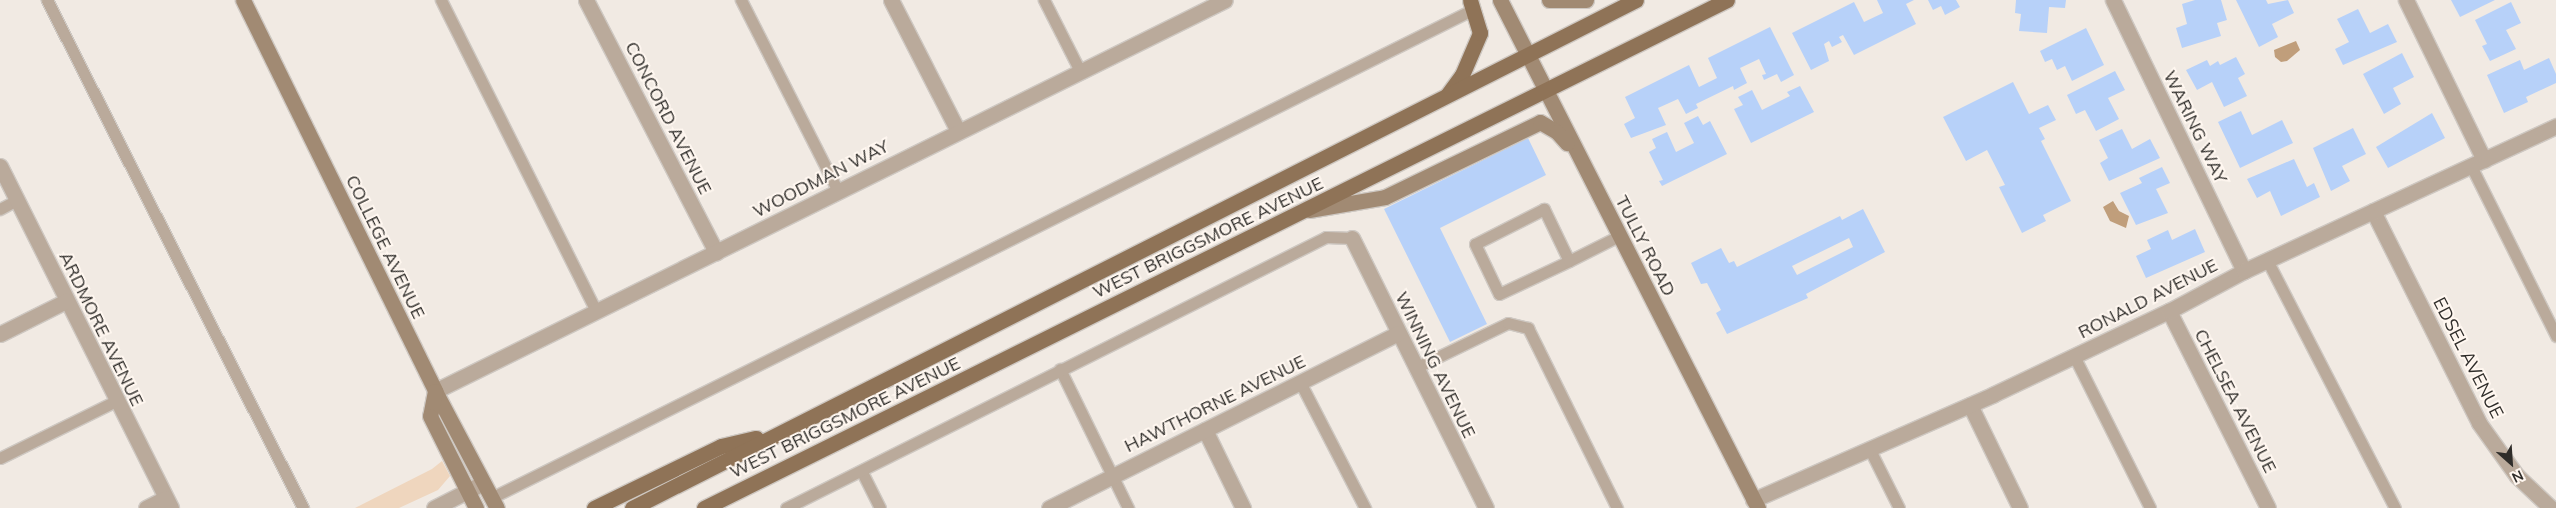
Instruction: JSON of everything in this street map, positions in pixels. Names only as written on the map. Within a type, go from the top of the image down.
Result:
[{"type":"main road","name":"COLLEGE AVENUE","points":[[243,0],[435,391],[494,503]]},
{"type":"main road","name":"TULLY ROAD","points":[[1500,0],[1755,504]]},
{"type":"main road","points":[[1549,0],[1586,0]]},
{"type":"main road","name":"WEST BRIGGSMORE AVENUE","points":[[632,508],[1636,0]]},
{"type":"main road","name":"WEST BRIGGSMORE AVENUE","points":[[704,508],[1546,92],[1727,0]]},
{"type":"main road","points":[[1446,96],[1462,75],[1480,34],[1472,4]]},
{"type":"main road","points":[[1308,210],[1385,197],[1540,122],[1557,132],[1579,156]]},
{"type":"main road","points":[[435,391],[430,416],[476,508]]},
{"type":"main road","points":[[594,508],[722,446],[784,430]]},
{"type":"street","name":"CONCORD AVENUE","points":[[586,0],[716,252]]},
{"type":"street","points":[[891,0],[958,131]]},
{"type":"street","name":"WOODMAN WAY","points":[[435,391],[1080,71],[1202,5],[1224,0]]},
{"type":"street","name":"WARING WAY","points":[[2112,0],[2244,271]]},
{"type":"street","points":[[2406,0],[2477,163]]},
{"type":"street","name":"RONALD AVENUE","points":[[1755,504],[2074,356],[2169,311],[2267,260],[2556,126]]},
{"type":"street","name":"ARDMORE AVENUE","points":[[0,166],[116,401],[169,503]]},
{"type":"street","name":"EDSEL AVENUE","points":[[2373,211],[2479,423],[2516,476],[2551,508]]},
{"type":"street","name":"WINNING AVENUE","points":[[1352,238],[1486,508]]},
{"type":"street","points":[[0,334],[66,301]]},
{"type":"street","name":"CHELSEA AVENUE","points":[[2169,311],[2268,508]]},
{"type":"street","name":"HAWTHORNE AVENUE","points":[[1049,508],[1301,384],[1398,333]]},
{"type":"street","points":[[1970,405],[2020,508]]},
{"type":"street","points":[[1205,430],[1244,508]]},
{"type":"street","points":[[434,508],[483,483]]},
{"type":"street","points":[[146,508],[169,503]]},
{"type":"lane","points":[[47,0],[303,508]]},
{"type":"lane","points":[[441,0],[596,311]]},
{"type":"lane","points":[[741,0],[838,191]]},
{"type":"lane","points":[[1044,0],[1080,71]]},
{"type":"lane","points":[[494,503],[1472,4]]},
{"type":"lane","points":[[2477,163],[2556,336]]},
{"type":"lane","points":[[0,209],[17,200]]},
{"type":"lane","points":[[1569,261],[1544,209],[1475,244],[1499,294],[1569,261],[1619,236]]},
{"type":"lane","points":[[786,508],[862,472],[1060,369],[1326,237],[1352,238]]},
{"type":"lane","points":[[2267,260],[2395,508]]},
{"type":"lane","points":[[1415,368],[1508,323],[1528,328],[1617,508]]},
{"type":"lane","points":[[2074,356],[2150,508]]},
{"type":"lane","points":[[1060,369],[1128,508]]},
{"type":"lane","points":[[1301,384],[1365,508]]},
{"type":"lane","points":[[0,458],[116,401]]},
{"type":"lane","points":[[1870,450],[1899,508]]},
{"type":"lane","points":[[862,472],[880,508]]},
{"type":"shaded area","points":[[2296,41],[2300,50],[2287,61],[2281,62],[2275,57],[2274,50]]},
{"type":"shaded area","points":[[2113,201],[2119,211],[2129,216],[2126,228],[2110,221],[2103,207]]},
{"type":"shaded area","points":[[442,461],[450,476],[438,490],[399,508],[355,508],[432,469]]},
{"type":"building","points":[[1877,0],[1914,0],[1906,4],[1916,24],[1854,55],[1843,35],[1839,37],[1842,42],[1832,47],[1829,41],[1824,44],[1829,61],[1811,70],[1792,33],[1854,2],[1864,22],[1883,13]]},
{"type":"building","points":[[1928,0],[1956,0],[1960,7],[1945,15],[1941,6],[1933,10]]},
{"type":"building","points":[[2016,0],[2066,0],[2065,8],[2049,7],[2047,33],[2019,31],[2021,14],[2015,13]]},
{"type":"building","points":[[2195,0],[2221,0],[2227,20],[2217,23],[2221,36],[2182,48],[2176,28],[2187,24],[2182,4]]},
{"type":"building","points":[[2236,0],[2266,0],[2268,4],[2288,0],[2294,13],[2272,24],[2278,37],[2259,47]]},
{"type":"building","points":[[2451,0],[2495,0],[2460,17]]},
{"type":"building","points":[[2511,2],[2521,23],[2506,30],[2516,49],[2490,61],[2482,46],[2487,44],[2475,20]]},
{"type":"building","points":[[2358,9],[2370,33],[2388,24],[2397,42],[2343,65],[2335,49],[2349,42],[2337,19]]},
{"type":"building","points":[[1770,27],[1794,75],[1781,82],[1777,74],[1764,80],[1762,75],[1766,74],[1759,59],[1740,68],[1747,83],[1734,90],[1733,86],[1696,104],[1698,108],[1686,114],[1678,99],[1658,108],[1666,125],[1631,138],[1624,124],[1635,118],[1625,97],[1689,65],[1699,87],[1717,78],[1708,58]]},
{"type":"building","points":[[2086,28],[2104,65],[2072,81],[2065,66],[2057,70],[2052,59],[2045,62],[2040,51]]},
{"type":"building","points":[[2402,53],[2414,77],[2393,88],[2401,104],[2384,114],[2363,74]]},
{"type":"building","points":[[2236,57],[2245,74],[2238,78],[2247,96],[2224,107],[2212,82],[2197,90],[2186,70],[2207,60],[2210,66],[2218,61],[2220,65]]},
{"type":"building","points":[[2549,58],[2556,74],[2556,83],[2526,97],[2528,102],[2504,113],[2487,75],[2520,60],[2524,70]]},
{"type":"building","points":[[2115,71],[2125,90],[2108,98],[2119,119],[2096,131],[2085,110],[2076,114],[2067,95]]},
{"type":"building","points":[[2013,82],[2029,114],[2048,105],[2056,120],[2039,128],[2045,139],[2041,141],[2071,201],[2043,215],[2046,221],[2022,233],[1999,187],[2005,185],[1987,150],[1966,161],[1943,117]]},
{"type":"building","points":[[1800,86],[1814,112],[1751,143],[1734,109],[1743,105],[1738,97],[1752,90],[1762,110],[1790,96],[1787,92]]},
{"type":"building","points":[[2241,111],[2252,135],[2282,120],[2293,143],[2240,168],[2218,122]]},
{"type":"building","points":[[2432,113],[2445,138],[2388,168],[2376,147]]},
{"type":"building","points":[[1698,116],[1703,125],[1710,121],[1727,154],[1662,186],[1659,181],[1663,180],[1649,152],[1656,148],[1652,139],[1667,132],[1676,152],[1694,143],[1684,123]]},
{"type":"building","points":[[2353,128],[2366,154],[2342,166],[2350,181],[2331,191],[2313,148]]},
{"type":"building","points":[[2122,129],[2132,149],[2150,139],[2160,158],[2109,181],[2100,163],[2108,158],[2099,140]]},
{"type":"building","points":[[1528,138],[1546,175],[1440,228],[1487,324],[1450,342],[1384,209]]},
{"type":"building","points":[[2294,159],[2307,187],[2314,183],[2320,197],[2281,216],[2270,191],[2257,198],[2247,179]]},
{"type":"building","points":[[2162,167],[2170,183],[2156,189],[2168,213],[2136,225],[2120,193],[2142,183],[2139,178]]},
{"type":"building","points":[[1863,209],[1885,252],[1806,294],[1808,298],[1727,334],[1716,313],[1721,310],[1707,283],[1701,284],[1691,263],[1721,248],[1729,263],[1734,261],[1737,267],[1840,216],[1842,220]],"holes":[[[1849,238],[1853,247],[1797,275],[1792,266]]]},
{"type":"building","points":[[2195,229],[2205,252],[2146,278],[2136,256],[2151,249],[2147,240],[2168,230],[2172,240]]}]
